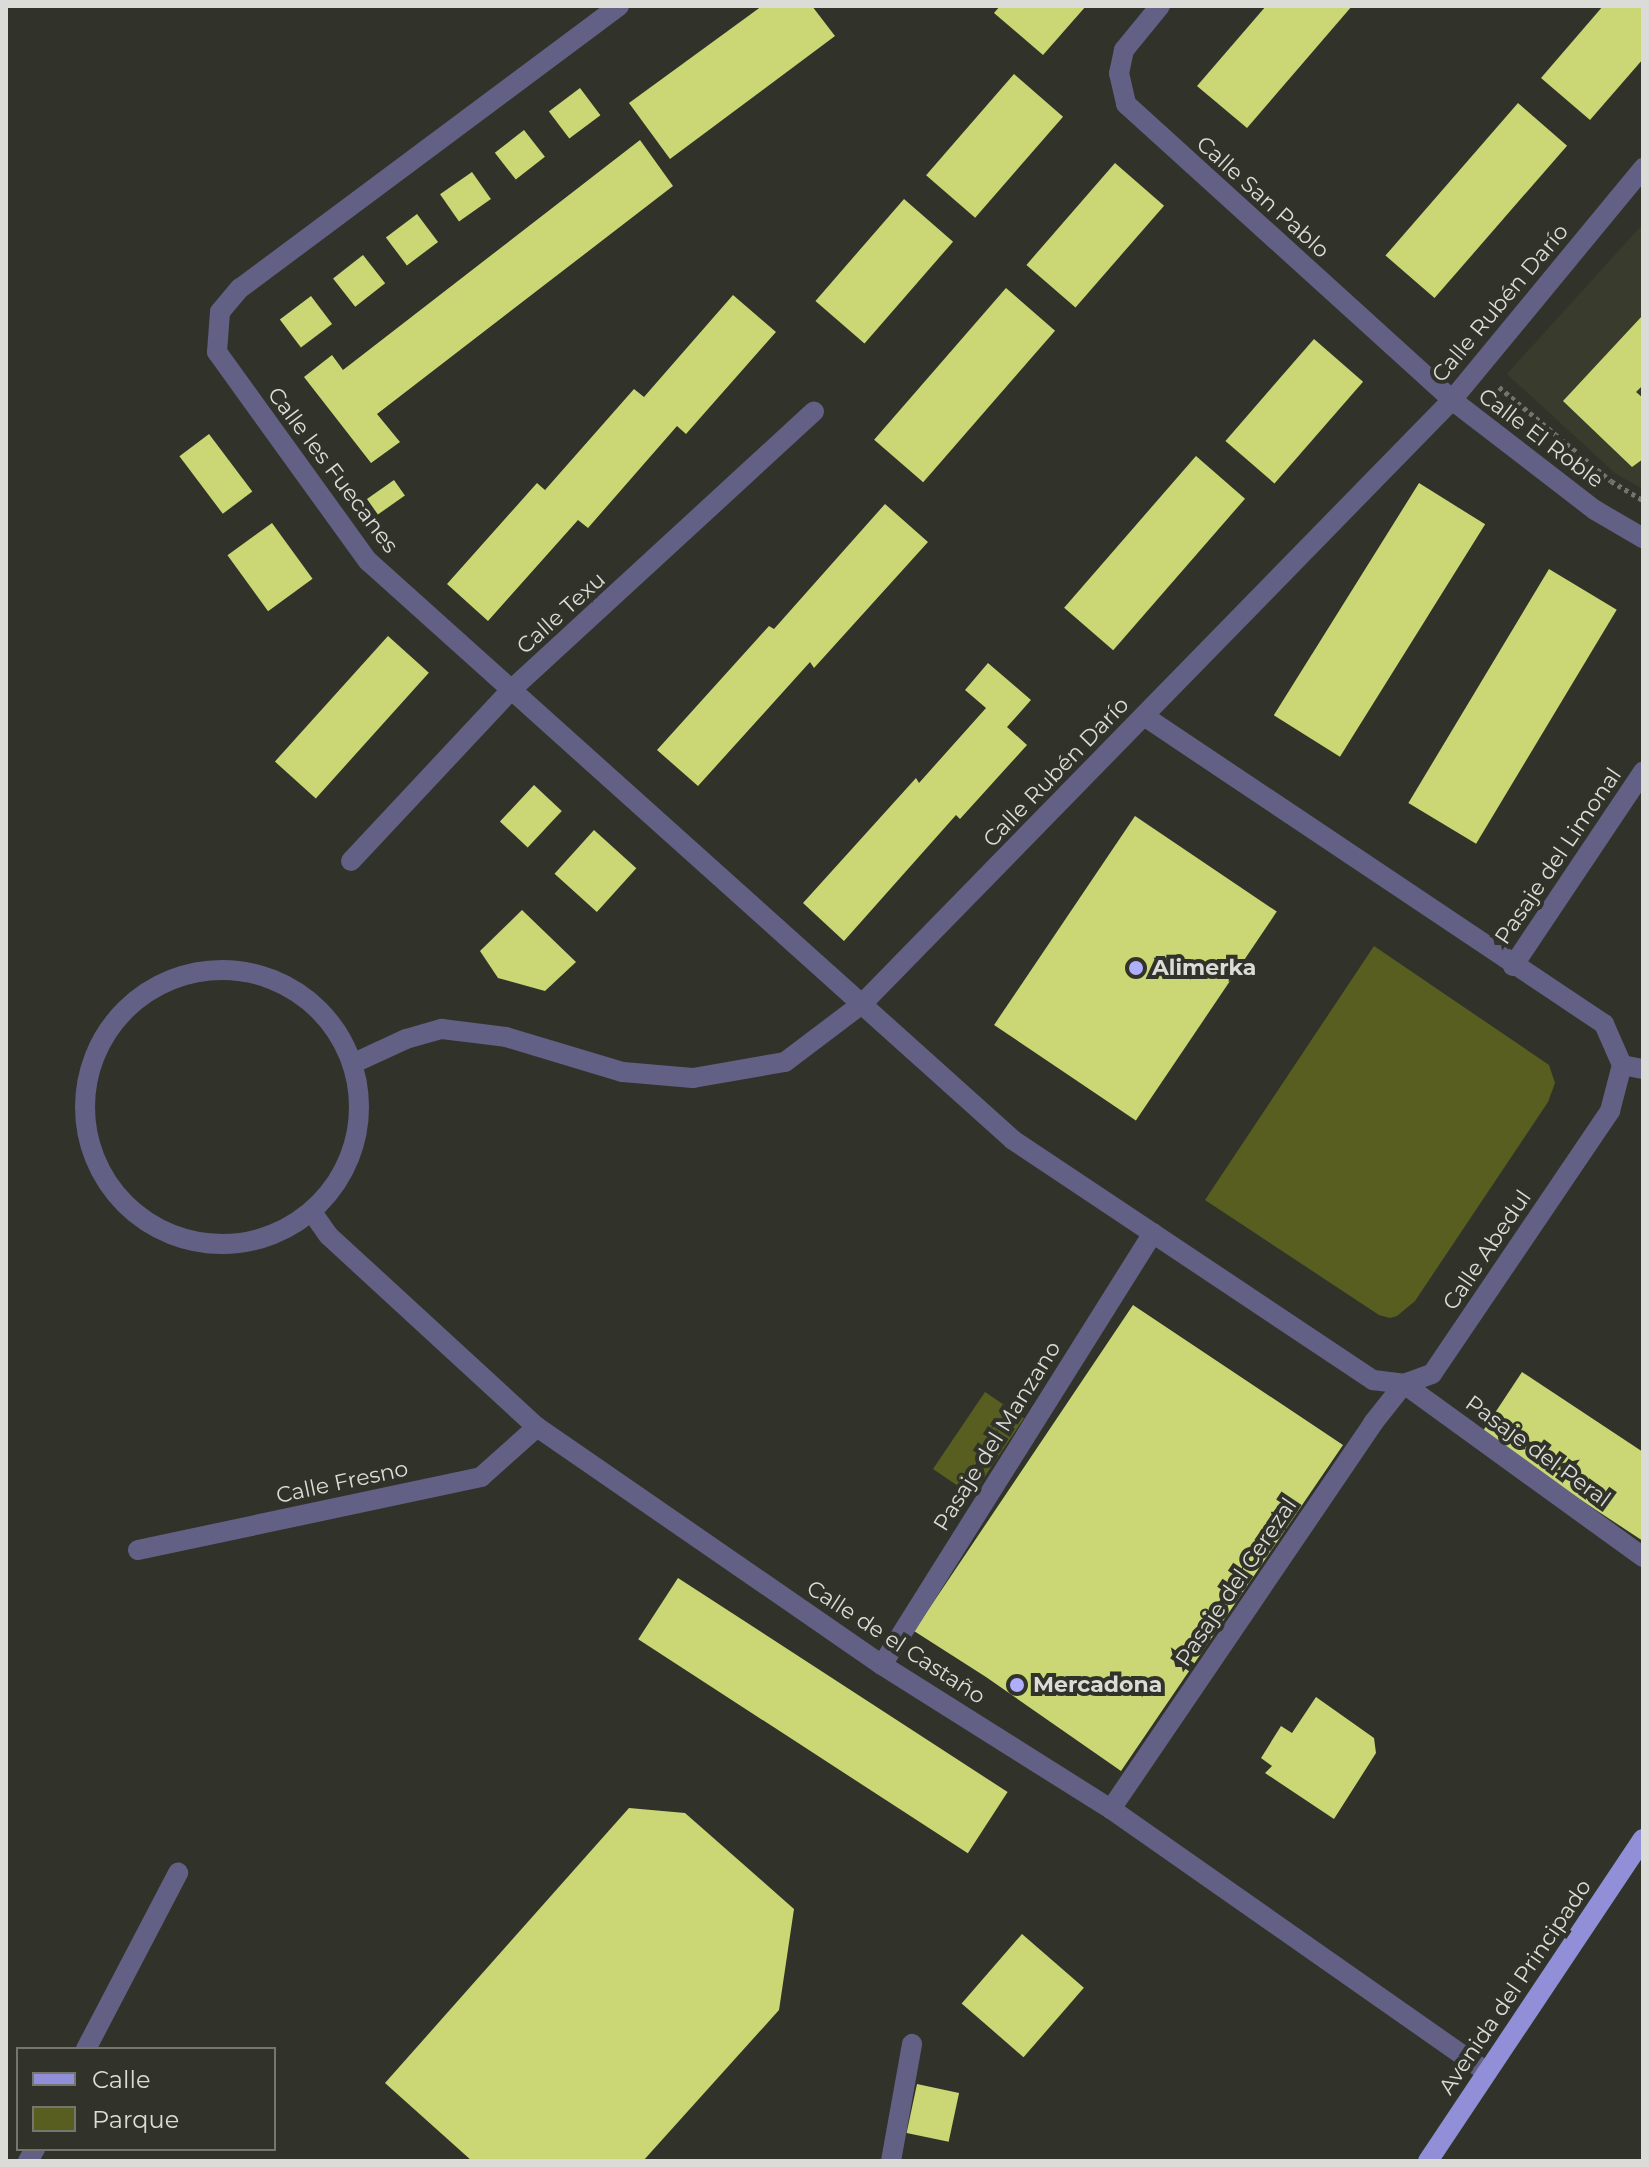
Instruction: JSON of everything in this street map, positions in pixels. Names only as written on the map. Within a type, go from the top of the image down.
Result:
[{"type":"main road","name":"Avenida del Principado","points":[[1428,2161],[1643,1839]]},
{"type":"street","name":"Calle les Fuecanes","points":[[619,6],[240,288],[220,312],[217,352],[368,561],[863,1003]]},
{"type":"street","name":"Calle San Pablo","points":[[1160,6],[1124,50],[1119,73],[1126,104],[1452,400]]},
{"type":"street","name":"Calle Rubén Darío","points":[[354,1063],[406,1039],[442,1029],[506,1037],[623,1072],[693,1078],[785,1062],[863,1003],[1452,400],[1643,168]]},
{"type":"street","name":"Calle El Roble","points":[[1452,400],[1595,510],[1643,538]]},
{"type":"street","name":"Calle Texu","points":[[351,861],[510,691],[814,411]]},
{"type":"street","points":[[1144,716],[1513,966],[1604,1024],[1622,1065],[1643,1069]]},
{"type":"street","name":"Pasaje del Limonal","points":[[1513,966],[1643,772]]},
{"type":"street","points":[[207,969],[254,971],[297,990],[331,1021],[354,1063],[360,1103],[355,1144],[339,1181],[312,1212],[271,1236],[226,1245],[179,1239],[137,1217],[106,1183],[87,1139],[84,1093],[97,1047],[124,1009],[162,981],[207,969]]},
{"type":"street","points":[[863,1003],[1013,1140],[1373,1380],[1404,1384]]},
{"type":"street","name":"Calle Abedul","points":[[1404,1384],[1432,1374],[1610,1111],[1622,1065]]},
{"type":"street","name":"Calle de el Castaño","points":[[312,1212],[329,1236],[537,1427],[882,1665],[1111,1809],[1487,2072]]},
{"type":"street","name":"Pasaje del Manzano","points":[[882,1665],[1153,1233]]},
{"type":"street","name":"Pasaje del Peral","points":[[1404,1384],[1643,1557]]},
{"type":"street","name":"Pasaje del Cerezal","points":[[1111,1809],[1373,1423],[1404,1384]]},
{"type":"street","name":"Calle Fresno","points":[[138,1550],[481,1477],[537,1427]]},
{"type":"street","points":[[87,2047],[178,1873]]},
{"type":"street","points":[[891,2161],[912,2044]]},
{"type":"path","points":[[1489,378],[1611,481],[1643,500]]},
{"type":"shaded area","points":[[1643,224],[1643,489],[1616,474],[1507,374]]},
{"type":"green space","points":[[1374,946],[1549,1065],[1555,1083],[1548,1102],[1415,1301],[1390,1318],[1379,1315],[1205,1200]]},
{"type":"green space","points":[[985,1392],[1024,1418],[972,1495],[933,1469]]},
{"type":"building","points":[[762,6],[812,6],[835,36],[670,159],[629,103]]},
{"type":"building","points":[[1000,6],[1086,6],[1043,55],[994,13]]},
{"type":"building","points":[[1266,6],[1352,6],[1247,128],[1197,86]]},
{"type":"building","points":[[1603,6],[1643,6],[1643,59],[1590,120],[1541,78]]},
{"type":"building","points":[[1014,74],[1063,117],[975,218],[926,175]]},
{"type":"building","points":[[580,88],[600,115],[569,139],[549,111]]},
{"type":"building","points":[[1518,103],[1567,146],[1435,298],[1385,255]]},
{"type":"building","points":[[524,130],[545,157],[516,180],[495,153]]},
{"type":"building","points":[[640,140],[673,186],[377,414],[400,442],[371,463],[304,377],[332,355],[343,370]]},
{"type":"building","points":[[1115,163],[1164,206],[1075,308],[1026,265]]},
{"type":"building","points":[[472,172],[491,199],[459,221],[440,194]]},
{"type":"building","points":[[904,199],[953,242],[864,344],[815,301]]},
{"type":"building","points":[[417,214],[438,242],[407,265],[386,237]]},
{"type":"building","points":[[363,255],[385,283],[355,307],[333,278]]},
{"type":"building","points":[[1006,288],[1055,331],[923,482],[874,440]]},
{"type":"building","points":[[733,295],[776,332],[686,434],[677,426],[588,528],[578,520],[488,621],[447,584],[537,483],[545,490],[634,389],[644,397]]},
{"type":"building","points":[[311,296],[332,324],[301,347],[280,319]]},
{"type":"building","points":[[1643,315],[1643,385],[1636,392],[1643,398],[1643,459],[1632,467],[1563,401]]},
{"type":"building","points":[[1314,339],[1363,382],[1274,484],[1225,441]]},
{"type":"building","points":[[209,434],[252,492],[223,514],[179,456]]},
{"type":"building","points":[[1196,456],[1245,499],[1113,650],[1064,608]]},
{"type":"building","points":[[394,480],[405,496],[378,514],[367,499]]},
{"type":"building","points":[[1419,483],[1485,524],[1340,757],[1274,715]]},
{"type":"building","points":[[885,504],[928,542],[814,668],[810,662],[698,786],[657,750],[769,626],[774,629]]},
{"type":"building","points":[[272,523],[313,579],[268,611],[228,555]]},
{"type":"building","points":[[1549,569],[1617,610],[1476,844],[1408,803]]},
{"type":"building","points":[[388,636],[429,673],[316,798],[275,762]]},
{"type":"building","points":[[988,663],[1031,700],[1007,727],[1027,745],[960,819],[956,815],[844,941],[803,903],[916,778],[919,783],[986,708],[965,690]]},
{"type":"building","points":[[534,785],[562,811],[528,847],[500,822]]},
{"type":"building","name":"Alimerka","points":[[1135,816],[1277,912],[1136,1121],[994,1025]]},
{"type":"building","points":[[594,830],[636,868],[597,912],[555,874]]},
{"type":"building","points":[[522,910],[576,962],[545,991],[498,978],[480,951]]},
{"type":"building","points":[[1133,1305],[1343,1445],[1121,1771],[914,1631]]},
{"type":"building","points":[[1522,1372],[1643,1452],[1643,1541],[1481,1434]]},
{"type":"building","points":[[678,1578],[1008,1792],[968,1853],[638,1639]]},
{"type":"building","points":[[1316,1697],[1374,1738],[1376,1753],[1334,1819],[1265,1773],[1272,1766],[1261,1758],[1281,1726],[1292,1733]]},
{"type":"building","points":[[629,1808],[685,1813],[794,1909],[779,2010],[643,2161],[472,2161],[385,2083]]},
{"type":"building","points":[[1022,1934],[1084,1988],[1024,2057],[962,2003]]},
{"type":"building","points":[[917,2084],[959,2093],[949,2142],[907,2133]]},
{"type":"place","name":"Alimerka","points":[[1136,968]]},
{"type":"place","name":"Mercadona","points":[[1017,1685]]}]
